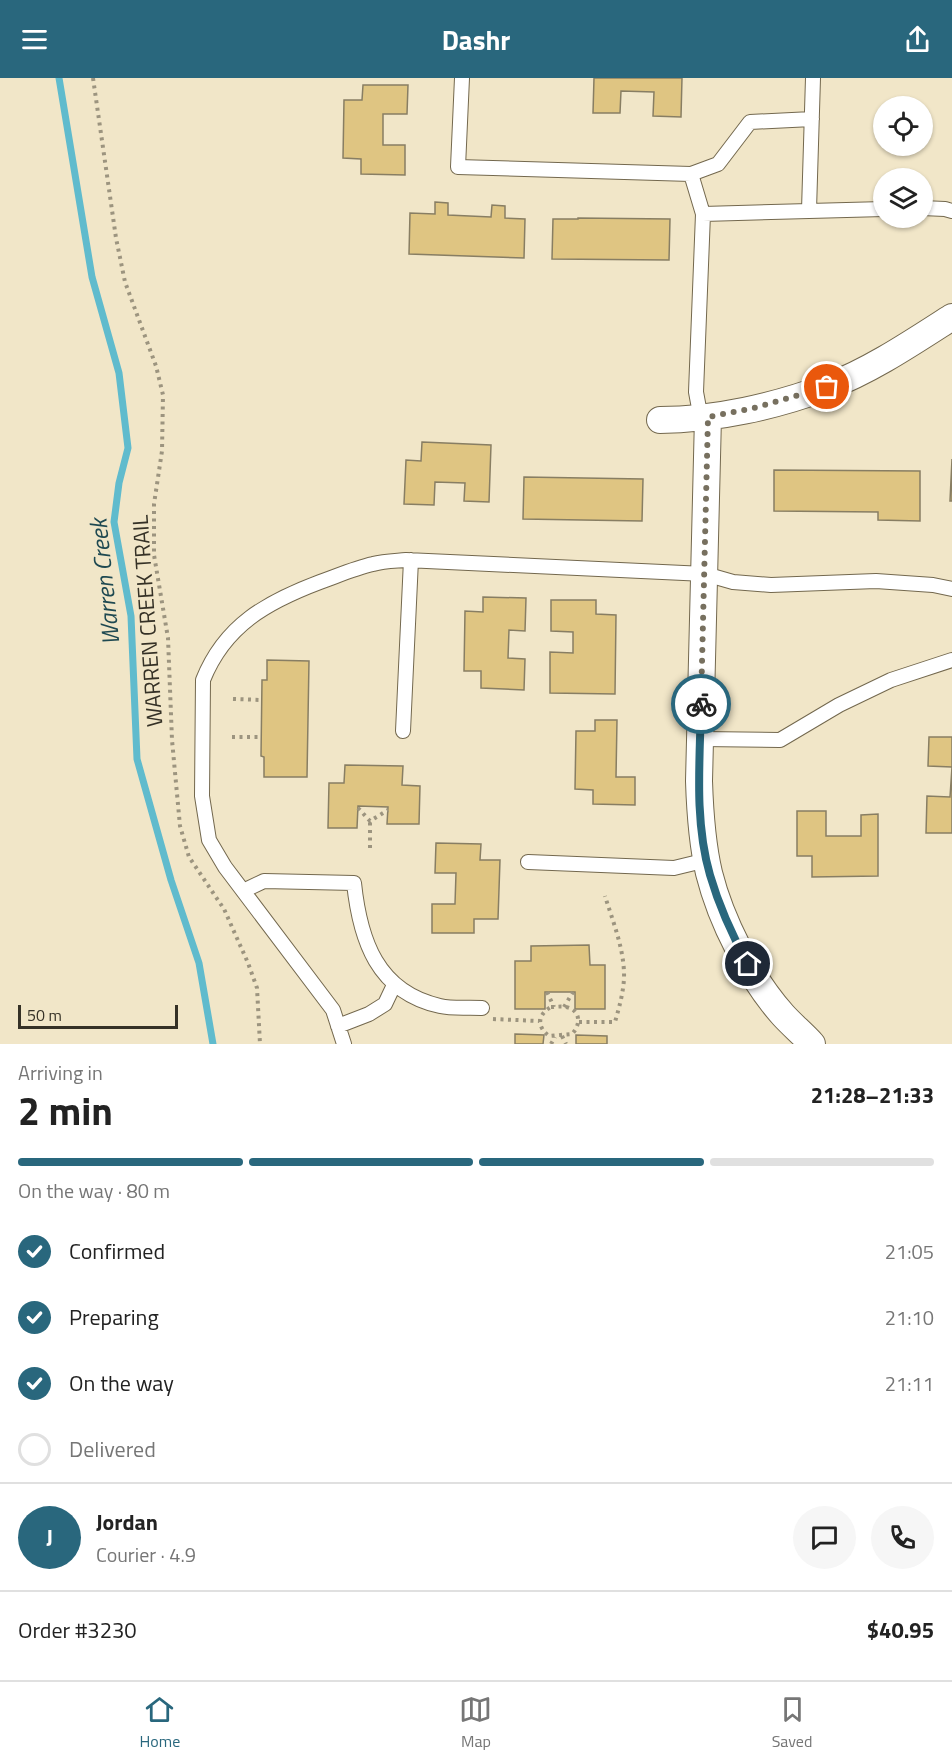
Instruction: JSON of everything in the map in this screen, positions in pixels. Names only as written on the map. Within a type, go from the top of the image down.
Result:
[{"type":"street","points":[[660,420],[704,418],[754,408],[827,387],[870,366],[952,317]]},
{"type":"street","points":[[704,418],[705,574],[700,807],[709,873],[729,929],[758,982],[782,1014],[813,1044]]},
{"type":"lane","points":[[462,78],[458,167],[691,174],[718,164],[750,122],[812,119]]},
{"type":"lane","points":[[809,210],[813,78]]},
{"type":"lane","points":[[691,174],[703,214],[696,392],[704,418]]},
{"type":"lane","points":[[933,208],[952,211]]},
{"type":"lane","points":[[703,214],[873,209]]},
{"type":"lane","points":[[403,731],[411,560]]},
{"type":"lane","points":[[344,1044],[333,1010],[243,891],[209,840],[202,796],[203,680],[209,664],[230,635],[248,619],[276,600],[373,564],[411,560],[705,574],[733,582],[771,585],[876,581],[952,588]]},
{"type":"lane","points":[[700,739],[780,740],[839,705],[891,680],[952,660]]},
{"type":"lane","points":[[528,862],[674,868],[707,860]]},
{"type":"lane","points":[[243,891],[264,881],[354,883],[362,929],[372,957],[394,985],[415,998],[441,1006],[484,1013]]},
{"type":"lane","points":[[338,1026],[369,1014],[385,1004],[394,985]]},
{"type":"path","name":"WARREN CREEK TRAIL","points":[[93,78],[116,238],[125,282],[156,366],[163,395],[162,451],[154,504],[154,555],[168,638],[172,740],[180,826],[189,857],[224,909],[248,963],[257,988],[260,1044]]},
{"type":"path","points":[[233,699],[261,700]]},
{"type":"path","points":[[232,736],[261,737]]},
{"type":"path","points":[[358,808],[370,821],[370,848]]},
{"type":"path","points":[[370,821],[388,810]]},
{"type":"path","points":[[579,1022],[615,1022],[622,996],[624,979],[622,959],[605,896]]},
{"type":"path","points":[[547,992],[554,1007]]},
{"type":"path","points":[[564,1007],[573,992]]},
{"type":"path","points":[[551,1007],[564,1007],[576,1012],[579,1022],[579,1026],[572,1034],[549,1036],[539,1021],[542,1012],[551,1007]]},
{"type":"path","points":[[484,1013],[539,1021]]},
{"type":"path","points":[[550,1044],[555,1036]]},
{"type":"path","points":[[562,1036],[566,1044]]},
{"type":"building","points":[[594,78],[682,78],[681,117],[653,116],[654,92],[621,91],[620,113],[593,113]]},
{"type":"building","points":[[363,85],[408,85],[407,114],[383,114],[383,145],[405,145],[405,175],[361,174],[361,159],[343,158],[344,100],[362,100]]},
{"type":"building","points":[[435,202],[448,203],[448,215],[491,217],[492,205],[505,206],[505,218],[525,219],[524,258],[409,254],[410,213],[435,214]]},
{"type":"building","points":[[553,219],[670,219],[669,260],[552,259]]},
{"type":"building","points":[[422,442],[491,445],[489,502],[464,501],[465,483],[435,482],[434,505],[404,504],[406,460],[421,461]]},
{"type":"building","points":[[952,459],[952,501],[950,501]]},
{"type":"building","points":[[774,470],[920,471],[920,521],[878,520],[878,512],[774,511]]},
{"type":"building","points":[[524,477],[643,479],[642,521],[523,519]]},
{"type":"building","points":[[483,597],[526,598],[525,631],[509,630],[508,658],[525,659],[524,690],[481,688],[481,671],[464,671],[465,611],[483,612]]},
{"type":"building","points":[[551,600],[596,600],[596,614],[616,615],[615,694],[550,693],[550,652],[573,653],[573,632],[551,631]]},
{"type":"building","points":[[267,660],[309,661],[307,777],[264,777],[264,757],[261,756],[262,680],[267,680]]},
{"type":"building","points":[[595,720],[617,720],[616,777],[635,777],[635,805],[593,804],[593,790],[575,789],[576,731],[595,731]]},
{"type":"building","points":[[929,737],[952,737],[952,767],[928,766]]},
{"type":"building","points":[[345,765],[403,766],[402,785],[420,786],[419,824],[387,824],[388,807],[358,806],[357,828],[328,828],[329,783],[344,783]]},
{"type":"building","points":[[952,767],[952,833],[926,833],[927,796],[950,797]]},
{"type":"building","points":[[797,811],[826,811],[826,836],[861,836],[861,815],[878,814],[878,876],[812,877],[812,856],[797,856]]},
{"type":"building","points":[[436,843],[481,844],[480,860],[500,860],[498,919],[474,919],[474,933],[432,933],[432,904],[455,904],[456,873],[435,873]]},
{"type":"building","points":[[589,945],[590,965],[605,965],[605,1009],[575,1009],[575,992],[545,992],[545,1009],[515,1009],[515,961],[531,961],[531,946]]},
{"type":"building","points":[[515,1034],[544,1035],[543,1044],[515,1044]]},
{"type":"building","points":[[576,1035],[607,1036],[607,1044],[576,1044]]},
{"type":"waterway","name":"Warren Creek","points":[[59,78],[92,277],[119,373],[128,448],[119,483],[114,522],[131,616],[137,759],[171,880],[199,963],[213,1044]]},
{"type":"way so far","points":[[701,704],[708,417],[754,408],[827,387]]},
{"type":"route","points":[[701,704],[700,807],[709,873],[729,929],[748,964]]}]
